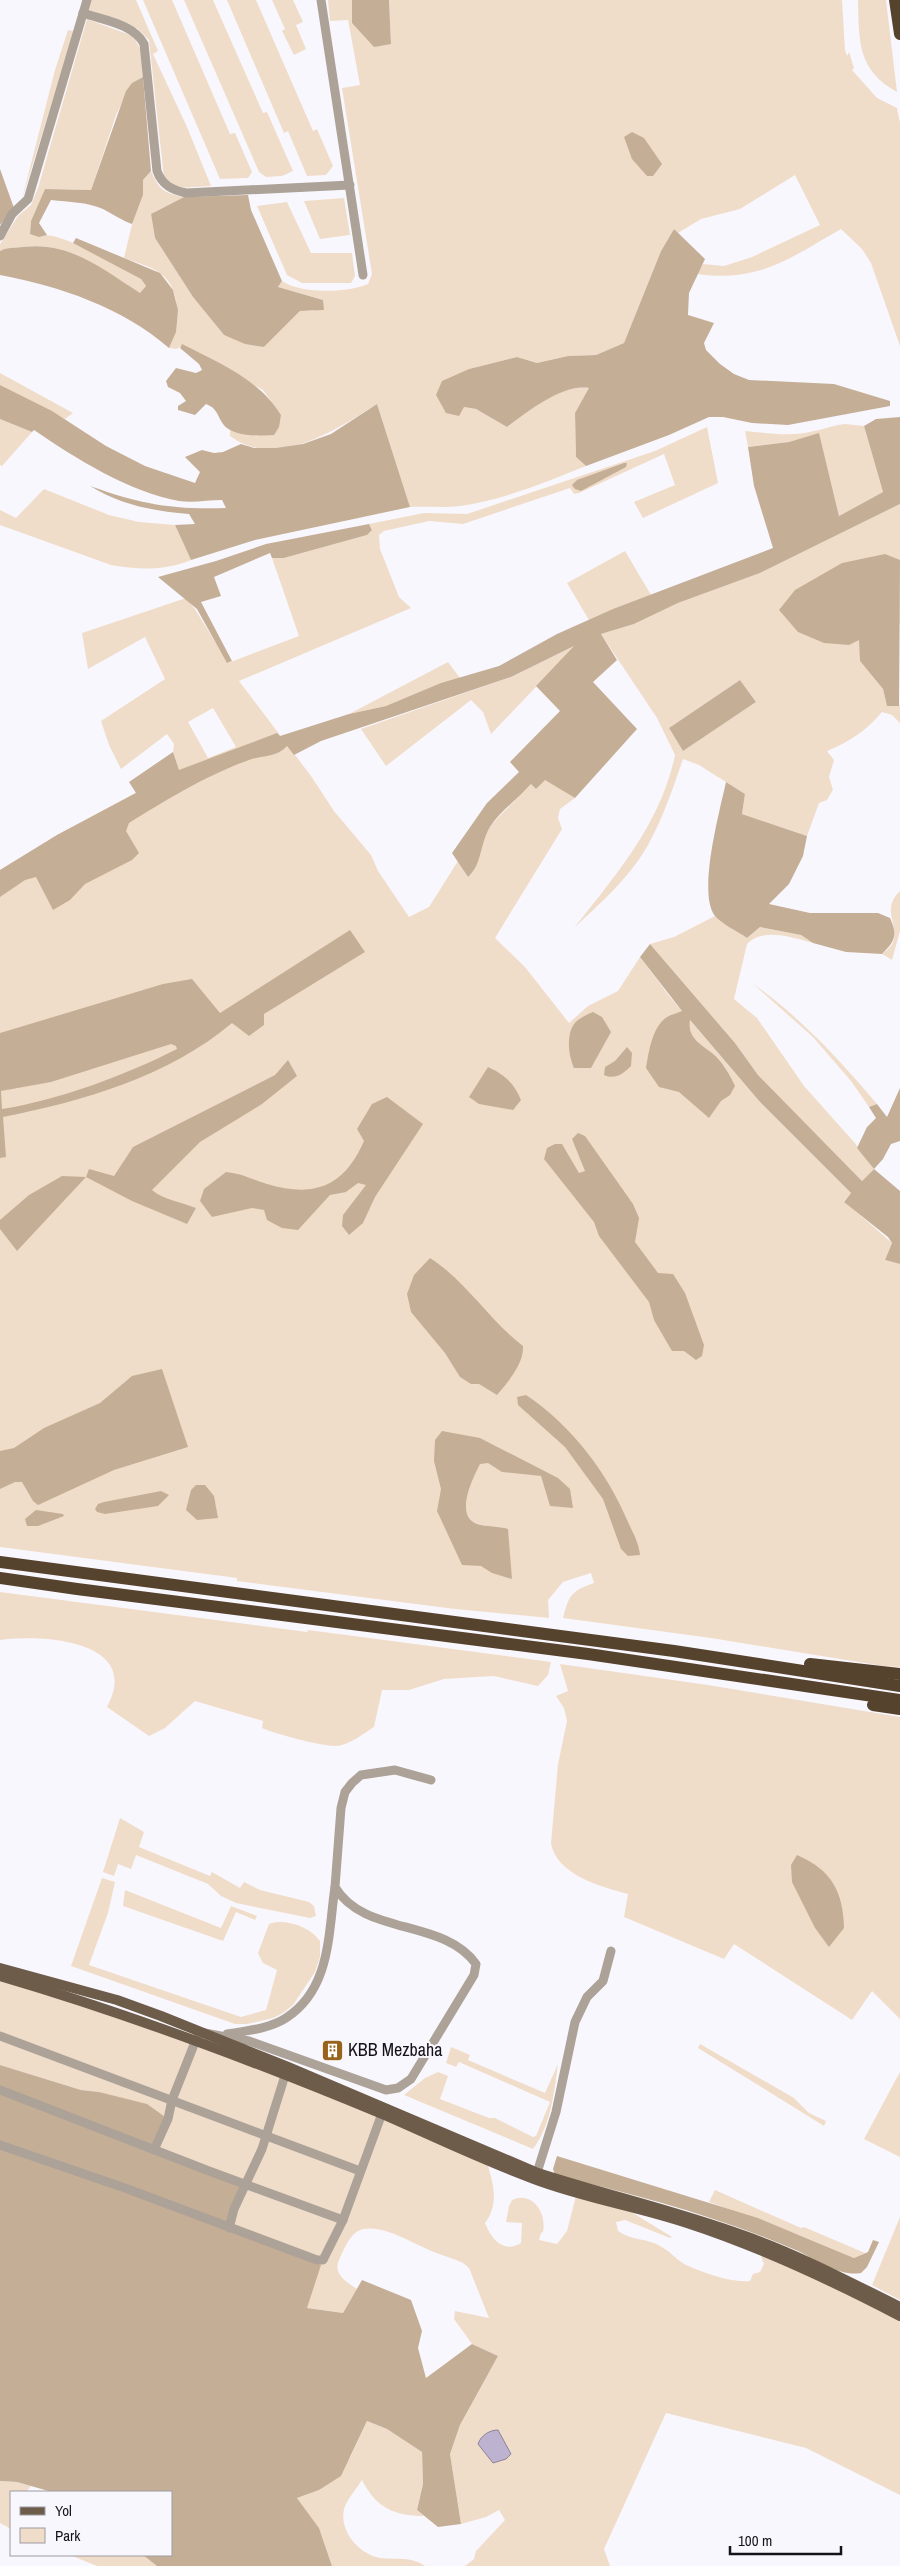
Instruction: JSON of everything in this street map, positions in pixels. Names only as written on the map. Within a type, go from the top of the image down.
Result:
[{"type":"highway","points":[[895,0],[900,34]]},
{"type":"highway","points":[[0,1562],[674,1651],[900,1686]]},
{"type":"highway","points":[[0,1578],[76,1590],[677,1666],[900,1700]]},
{"type":"highway","points":[[674,1651],[900,1674]]},
{"type":"highway","points":[[677,1666],[900,1709]]},
{"type":"main road","points":[[0,1968],[117,2000],[197,2036],[383,2111],[576,2194],[686,2223],[763,2251],[836,2283],[900,2316]]},
{"type":"main road","points":[[0,1976],[197,2036]]},
{"type":"main road","points":[[536,2176],[658,2207],[747,2236],[798,2256],[900,2307]]},
{"type":"street","points":[[0,236],[12,214],[28,199],[87,0]]},
{"type":"street","points":[[321,0],[363,275]]},
{"type":"street","points":[[84,13],[135,32],[144,44],[157,171],[160,179],[167,186],[186,193],[350,185]]},
{"type":"street","points":[[154,2150],[168,2119],[172,2100],[197,2036],[223,2035],[258,2028],[285,2019],[304,2002],[320,1976],[325,1964],[335,1887],[341,1808],[345,1792],[361,1775],[395,1770],[431,1780]]},
{"type":"street","points":[[223,2035],[271,2048],[386,2090],[398,2088],[412,2079],[474,1975],[476,1964],[469,1954],[455,1946],[423,1932],[378,1918],[354,1907],[341,1897],[335,1887]]},
{"type":"street","points":[[536,2176],[556,2112],[575,2022],[587,1997],[603,1981],[610,1951]]},
{"type":"street","points":[[0,2036],[360,2171]]},
{"type":"street","points":[[229,2228],[245,2184],[266,2136],[287,2071]]},
{"type":"street","points":[[0,2090],[154,2150],[343,2220]]},
{"type":"street","points":[[0,2145],[125,2188],[317,2260],[323,2260],[343,2220],[383,2111]]},
{"type":"green space","points":[[91,0],[136,0],[158,51],[153,54],[187,127],[211,186],[179,188],[164,178],[149,40],[138,29],[87,9]]},
{"type":"green space","points":[[143,0],[172,0],[230,134],[235,133],[252,172],[248,178],[220,179]]},
{"type":"green space","points":[[184,0],[213,0],[263,113],[267,112],[293,171],[282,176],[266,177],[259,172]]},
{"type":"green space","points":[[227,0],[256,0],[313,131],[317,129],[333,166],[326,175],[307,176],[288,131],[284,133]]},
{"type":"green space","points":[[272,0],[293,0],[303,22],[296,25],[306,49],[294,55],[282,31],[285,29]]},
{"type":"green space","points":[[328,0],[352,0],[352,23],[391,43],[389,0],[842,0],[845,50],[847,56],[849,52],[854,68],[852,70],[877,98],[897,108],[900,123],[900,346],[871,263],[862,249],[841,229],[806,250],[773,266],[738,275],[697,274],[703,264],[724,266],[752,257],[820,225],[795,175],[740,209],[701,219],[678,233],[674,229],[661,251],[624,343],[596,355],[568,356],[537,363],[517,357],[469,369],[464,407],[476,409],[507,427],[535,406],[557,394],[579,388],[590,388],[575,413],[576,457],[586,466],[524,490],[476,503],[447,507],[410,507],[377,404],[325,435],[286,448],[267,449],[248,445],[230,436],[230,430],[257,436],[281,415],[263,390],[182,345],[177,349],[169,348],[177,319],[176,298],[173,289],[160,273],[124,258],[133,220],[143,195],[143,180],[151,171],[163,190],[184,197],[151,214],[155,238],[193,297],[224,335],[264,347],[300,311],[313,311],[323,300],[278,287],[282,281],[300,288],[324,291],[349,289],[368,284],[372,274],[342,88],[360,85],[348,20],[330,21]]},
{"type":"green space","points":[[858,0],[886,0],[897,92],[874,74],[867,64],[860,41]]},
{"type":"green space","points":[[87,19],[133,36],[141,50],[143,77],[132,83],[116,115],[91,190],[45,189],[31,221],[30,233],[53,236],[65,240],[109,261],[141,279],[146,286],[140,294],[85,259],[56,248],[40,246],[11,248],[0,251],[0,244],[18,216],[31,205],[38,188]]},
{"type":"green space","points":[[68,30],[74,31],[22,199],[55,70]]},
{"type":"green space","points":[[344,198],[350,235],[320,239],[304,201]]},
{"type":"green space","points":[[287,202],[311,253],[352,253],[355,276],[351,283],[302,283],[287,275],[257,206]]},
{"type":"green space","points":[[0,373],[73,413],[65,419],[0,385]]},
{"type":"green space","points":[[0,419],[32,432],[2,466],[0,465]]},
{"type":"green space","points":[[845,424],[864,426],[883,492],[839,516],[819,434],[789,442],[748,447],[745,431],[797,434]]},
{"type":"green space","points":[[707,427],[718,483],[643,518],[634,502],[675,485],[664,454],[579,493],[574,494],[570,488],[463,524],[429,521],[384,531],[379,535],[380,549],[399,597],[411,608],[239,681],[311,776],[334,811],[371,855],[378,871],[409,917],[429,907],[458,861],[468,877],[472,873],[486,833],[531,784],[536,789],[545,779],[575,798],[560,809],[558,818],[562,829],[495,938],[525,967],[569,1023],[588,1006],[618,991],[640,957],[670,997],[760,1102],[851,1193],[844,1201],[892,1243],[885,1260],[900,1264],[900,1667],[883,1666],[711,1638],[563,1618],[572,1595],[594,1583],[591,1573],[563,1582],[548,1600],[549,1618],[455,1609],[237,1581],[237,1578],[0,1547],[0,870],[57,835],[178,770],[173,752],[174,744],[167,734],[121,769],[109,745],[101,721],[165,679],[145,637],[88,669],[82,633],[186,598],[195,609],[228,663],[299,636],[272,558],[284,558],[367,535],[372,530],[369,524],[424,513],[467,514],[655,451]],"holes":[[[213,708],[236,747],[208,758],[188,722]]]},
{"type":"green space","points":[[44,489],[109,515],[139,522],[175,525],[191,560],[161,568],[132,568],[111,565],[0,525],[0,510],[16,518]]},
{"type":"green space","points":[[900,504],[900,623],[860,661],[883,689],[887,706],[900,705],[900,723],[892,715],[882,712],[857,735],[827,751],[834,760],[829,777],[833,790],[827,800],[819,803],[807,836],[742,814],[745,794],[699,765],[683,759],[663,814],[641,857],[614,889],[574,928],[621,868],[648,826],[668,780],[675,755],[657,718],[601,634],[634,624],[678,603],[760,573]],"holes":[[[740,680],[756,702],[683,751],[669,728]]]},
{"type":"green space","points":[[625,551],[651,595],[589,620],[567,583]]},
{"type":"green space","points":[[576,645],[491,734],[483,712],[471,700],[386,766],[361,729],[511,677]]},
{"type":"green space","points":[[448,662],[460,678],[386,706],[349,714]]},
{"type":"green space","points":[[900,891],[900,931],[892,960],[882,954],[893,942],[894,929],[891,904]]},
{"type":"green space","points":[[715,916],[747,938],[760,927],[801,935],[813,943],[778,935],[761,936],[754,939],[747,944],[734,999],[757,1018],[804,1086],[854,1142],[874,1169],[862,1181],[758,1075],[735,1043],[650,944],[674,937]]},
{"type":"green space","points":[[752,983],[787,1010],[819,1040],[877,1104],[869,1107],[851,1081],[813,1037]]},
{"type":"green space","points":[[0,1592],[551,1662],[548,1675],[538,1686],[494,1676],[444,1679],[409,1690],[382,1690],[374,1727],[345,1744],[335,1746],[277,1733],[262,1728],[263,1721],[195,1701],[165,1728],[149,1736],[107,1707],[114,1685],[111,1667],[100,1655],[83,1646],[62,1641],[18,1638],[0,1640]]},
{"type":"green space","points":[[560,1664],[708,1685],[900,1717],[900,2019],[872,1991],[852,2020],[734,1944],[724,1959],[624,1917],[628,1894],[606,1888],[582,1878],[561,1863],[551,1843],[558,1764],[567,1721],[564,1708],[556,1696],[568,1691]]},
{"type":"green space","points":[[120,1818],[144,1832],[139,1847],[210,1876],[212,1872],[240,1888],[244,1882],[260,1890],[309,1902],[314,1906],[316,1916],[310,1918],[236,1903],[221,1896],[208,1884],[136,1855],[131,1869],[118,1864],[114,1876],[103,1872]]},
{"type":"green space","points":[[102,1878],[115,1882],[108,1913],[89,1965],[241,2017],[266,2010],[277,1970],[263,1963],[258,1953],[269,1924],[282,1922],[304,1928],[320,1941],[320,1957],[315,1972],[293,2005],[283,2013],[273,2018],[247,2024],[235,2024],[71,1966]]},
{"type":"green space","points":[[125,1890],[221,1928],[231,1906],[257,1916],[255,1920],[236,1912],[223,1941],[123,1906]]},
{"type":"green space","points":[[0,1980],[196,2040],[487,2163],[492,2179],[494,2201],[485,2223],[494,2239],[503,2245],[509,2247],[521,2243],[522,2223],[506,2222],[512,2200],[526,2198],[532,2201],[543,2218],[543,2232],[539,2240],[557,2244],[567,2231],[576,2196],[620,2205],[672,2237],[670,2238],[625,2220],[616,2222],[618,2231],[628,2236],[659,2245],[686,2265],[701,2271],[726,2279],[750,2281],[753,2274],[760,2272],[764,2264],[761,2257],[763,2251],[900,2317],[900,2495],[806,2448],[666,2413],[604,2549],[610,2566],[465,2566],[474,2559],[476,2551],[505,2520],[499,2510],[486,2517],[461,2524],[450,2454],[460,2425],[498,2356],[472,2344],[454,2319],[455,2311],[489,2318],[469,2268],[459,2261],[386,2231],[367,2229],[358,2231],[344,2248],[338,2265],[339,2273],[342,2277],[357,2289],[343,2313],[307,2308],[154,2150],[168,2118],[99,2092],[81,2090],[0,2065]]},
{"type":"green space","points":[[700,2044],[794,2098],[809,2113],[826,2121],[824,2126],[698,2048]]},
{"type":"green space","points":[[451,2047],[470,2055],[468,2060],[545,2093],[558,2064],[548,2119],[533,2149],[404,2095],[425,2078],[438,2072],[448,2076],[440,2099],[489,2118],[495,2118],[533,2137],[536,2136],[550,2102],[459,2062],[456,2067],[446,2063]]},
{"type":"green space","points":[[900,2072],[900,2157],[864,2139]]},
{"type":"green space","points":[[715,2190],[801,2228],[804,2227],[865,2253],[854,2258],[799,2235],[709,2202]]},
{"type":"green space","points":[[900,2217],[900,2300],[872,2285]]},
{"type":"green space","points":[[367,2421],[387,2429],[422,2452],[423,2484],[417,2510],[424,2516],[395,2512],[380,2504],[367,2490],[362,2480],[345,2506],[343,2515],[347,2532],[357,2546],[372,2556],[409,2560],[425,2566],[332,2566],[319,2528],[297,2498],[319,2490],[351,2456]]},
{"type":"green space","points":[[0,2481],[17,2482],[31,2486],[27,2491],[10,2491],[10,2528],[0,2523]]},
{"type":"green space","points":[[72,2556],[144,2556],[157,2566],[97,2566]]},
{"type":"shaded area","points":[[352,0],[389,0],[391,44],[374,47],[352,23]]},
{"type":"shaded area","points":[[143,77],[151,171],[143,180],[143,195],[132,224],[91,205],[51,200],[39,223],[47,235],[39,237],[30,234],[31,221],[45,189],[91,190],[126,91],[132,83]]},
{"type":"shaded area","points":[[632,132],[644,138],[662,164],[653,176],[647,176],[632,159],[624,137]]},
{"type":"shaded area","points":[[0,169],[14,208],[0,225]]},
{"type":"shaded area","points":[[248,195],[251,210],[282,281],[278,287],[323,300],[324,310],[300,311],[264,347],[245,344],[224,335],[193,297],[155,238],[151,214],[184,197]]},
{"type":"shaded area","points":[[674,229],[705,259],[689,293],[688,315],[714,323],[704,343],[706,350],[720,364],[734,374],[749,380],[834,384],[890,401],[890,406],[788,425],[752,423],[723,417],[709,417],[669,435],[586,466],[576,457],[575,413],[589,388],[568,390],[557,394],[507,427],[476,409],[464,407],[459,416],[446,413],[436,395],[442,381],[469,369],[517,357],[537,363],[568,356],[596,355],[624,343],[661,251]]},
{"type":"shaded area","points":[[76,238],[160,273],[173,290],[178,310],[176,332],[169,348],[132,321],[111,310],[68,292],[0,275],[0,251],[11,248],[40,246],[56,248],[85,259],[140,293],[146,286],[141,279],[73,243]]},
{"type":"shaded area","points":[[182,344],[224,365],[261,391],[281,415],[279,427],[274,435],[247,435],[233,431],[223,424],[215,410],[206,404],[195,415],[178,410],[178,406],[186,401],[180,393],[168,387],[166,381],[176,368],[196,373],[202,370],[199,364],[180,348]]},
{"type":"shaded area","points":[[0,385],[52,411],[106,446],[145,466],[195,483],[200,472],[185,457],[202,450],[214,453],[223,452],[241,444],[254,448],[276,448],[303,444],[331,434],[377,404],[410,507],[255,540],[191,560],[175,525],[195,524],[189,514],[138,506],[113,498],[90,486],[125,497],[173,507],[226,508],[222,500],[195,502],[160,497],[103,473],[34,430],[32,432],[0,419]]},
{"type":"shaded area","points":[[900,417],[900,504],[760,573],[678,603],[634,624],[601,634],[617,660],[593,682],[637,729],[575,798],[545,780],[536,789],[531,784],[490,827],[476,866],[468,877],[452,853],[487,803],[519,772],[510,762],[560,711],[536,686],[574,646],[511,677],[321,741],[294,755],[287,746],[278,753],[254,758],[203,780],[129,823],[126,831],[139,853],[132,860],[85,884],[70,900],[53,910],[36,877],[25,880],[0,897],[0,870],[57,835],[136,793],[129,782],[173,752],[179,770],[277,733],[280,736],[349,714],[386,706],[441,683],[499,666],[557,634],[613,609],[773,548],[754,486],[748,447],[789,442],[819,433],[839,516],[883,492],[864,426],[876,419]]},
{"type":"shaded area","points":[[627,463],[626,467],[581,491],[575,489],[572,485],[577,480]]},
{"type":"shaded area","points":[[369,524],[372,530],[367,535],[284,558],[272,558],[270,553],[214,577],[221,596],[201,602],[232,661],[227,663],[197,609],[158,577],[216,561],[266,544]]},
{"type":"shaded area","points":[[885,554],[900,560],[899,706],[887,706],[883,689],[860,661],[859,640],[849,645],[824,643],[798,632],[779,610],[795,590],[842,563]]},
{"type":"shaded area","points":[[740,680],[756,702],[683,751],[669,728]]},
{"type":"shaded area","points":[[726,782],[745,794],[742,814],[807,836],[803,856],[789,884],[769,904],[810,913],[878,913],[890,918],[894,929],[894,937],[882,954],[846,952],[813,943],[801,935],[760,927],[747,938],[715,916],[710,905],[708,889],[709,871],[715,831]]},
{"type":"shaded area","points":[[350,930],[365,952],[264,1014],[264,1025],[249,1036],[232,1023],[207,1042],[180,1058],[124,1084],[64,1103],[3,1117],[6,1157],[0,1158],[0,1033],[163,984],[192,979],[220,1013]],"holes":[[[171,1044],[176,1046],[177,1049],[157,1059],[92,1085],[69,1093],[2,1109],[1,1091],[51,1082]]]},
{"type":"shaded area","points":[[650,944],[735,1043],[758,1075],[862,1181],[874,1169],[900,1191],[900,1264],[885,1260],[892,1243],[888,1237],[844,1202],[851,1193],[760,1102],[690,1020],[692,1036],[719,1060],[735,1086],[730,1095],[721,1101],[709,1118],[679,1092],[659,1087],[646,1068],[652,1040],[662,1021],[682,1011],[640,957]]},
{"type":"shaded area","points":[[593,1012],[602,1017],[611,1032],[591,1068],[574,1068],[569,1050],[571,1030],[578,1020]]},
{"type":"shaded area","points":[[627,1047],[632,1053],[631,1066],[619,1075],[612,1077],[604,1075],[605,1067],[615,1061]]},
{"type":"shaded area","points":[[288,1060],[297,1076],[262,1104],[200,1142],[152,1190],[167,1199],[196,1208],[187,1224],[132,1201],[86,1177],[89,1169],[114,1176],[133,1147],[275,1075]]},
{"type":"shaded area","points":[[488,1067],[504,1076],[515,1089],[521,1100],[513,1110],[479,1104],[469,1097]]},
{"type":"shaded area","points":[[900,1088],[900,1141],[891,1144],[883,1159],[874,1169],[857,1148],[867,1127],[876,1118],[869,1107],[877,1104],[887,1117]]},
{"type":"shaded area","points":[[387,1097],[423,1124],[375,1197],[363,1223],[349,1235],[342,1226],[343,1215],[366,1185],[358,1183],[346,1192],[330,1195],[298,1230],[282,1228],[267,1220],[264,1210],[252,1208],[212,1217],[200,1201],[204,1189],[226,1172],[267,1184],[299,1190],[313,1189],[337,1179],[356,1157],[364,1141],[357,1129],[372,1104]]},
{"type":"shaded area","points":[[578,1133],[585,1136],[633,1204],[639,1218],[635,1242],[658,1273],[673,1274],[685,1293],[704,1345],[702,1356],[696,1360],[684,1351],[672,1351],[654,1320],[649,1302],[599,1236],[594,1222],[544,1159],[547,1148],[555,1144],[562,1144],[579,1173],[585,1171],[572,1139]]},
{"type":"shaded area","points":[[62,1176],[86,1177],[17,1251],[0,1229],[0,1220],[29,1195]]},
{"type":"shaded area","points":[[430,1258],[455,1278],[499,1325],[523,1346],[523,1353],[518,1366],[497,1395],[479,1384],[471,1384],[460,1377],[445,1353],[411,1312],[407,1294],[414,1275]]},
{"type":"shaded area","points":[[162,1369],[188,1447],[114,1470],[38,1505],[33,1501],[22,1482],[15,1482],[0,1489],[0,1451],[14,1448],[44,1428],[100,1403],[132,1376]]},
{"type":"shaded area","points":[[526,1395],[558,1420],[586,1451],[610,1485],[636,1538],[640,1555],[628,1556],[621,1549],[603,1499],[565,1447],[518,1405],[517,1397]]},
{"type":"shaded area","points":[[442,1431],[480,1438],[558,1478],[570,1489],[573,1508],[550,1506],[541,1476],[502,1472],[488,1463],[480,1464],[467,1496],[467,1513],[470,1519],[477,1524],[508,1529],[512,1579],[492,1573],[481,1566],[462,1565],[437,1511],[441,1489],[434,1461],[435,1440]]},
{"type":"shaded area","points":[[196,1485],[205,1485],[214,1496],[218,1518],[197,1520],[186,1510],[191,1490]]},
{"type":"shaded area","points":[[161,1491],[169,1495],[158,1506],[105,1514],[97,1512],[95,1509],[98,1504],[104,1502]]},
{"type":"shaded area","points":[[36,1510],[63,1514],[64,1516],[38,1526],[27,1526],[25,1519]]},
{"type":"shaded area","points":[[797,1855],[809,1861],[827,1875],[838,1893],[844,1928],[829,1947],[815,1928],[792,1882],[791,1865]]},
{"type":"shaded area","points":[[0,2065],[81,2090],[99,2092],[147,2104],[168,2119],[154,2150],[245,2184],[229,2228],[321,2265],[307,2308],[343,2313],[362,2280],[411,2300],[422,2331],[418,2348],[426,2378],[472,2344],[498,2356],[460,2425],[450,2454],[461,2524],[438,2527],[417,2510],[423,2484],[422,2452],[387,2429],[367,2421],[341,2476],[319,2490],[297,2498],[319,2528],[332,2566],[157,2566],[144,2556],[172,2556],[172,2491],[48,2491],[17,2482],[0,2481]]},
{"type":"shaded area","points":[[557,2156],[758,2218],[854,2258],[868,2252],[873,2240],[879,2242],[867,2267],[861,2273],[845,2273],[769,2239],[708,2217],[555,2175],[553,2169]]},
{"type":"shaded area","points":[[498,2430],[511,2454],[506,2459],[493,2463],[478,2444],[486,2434]]},
{"type":"place","name":"KBB Mezbaha","points":[[332,2050]]}]
